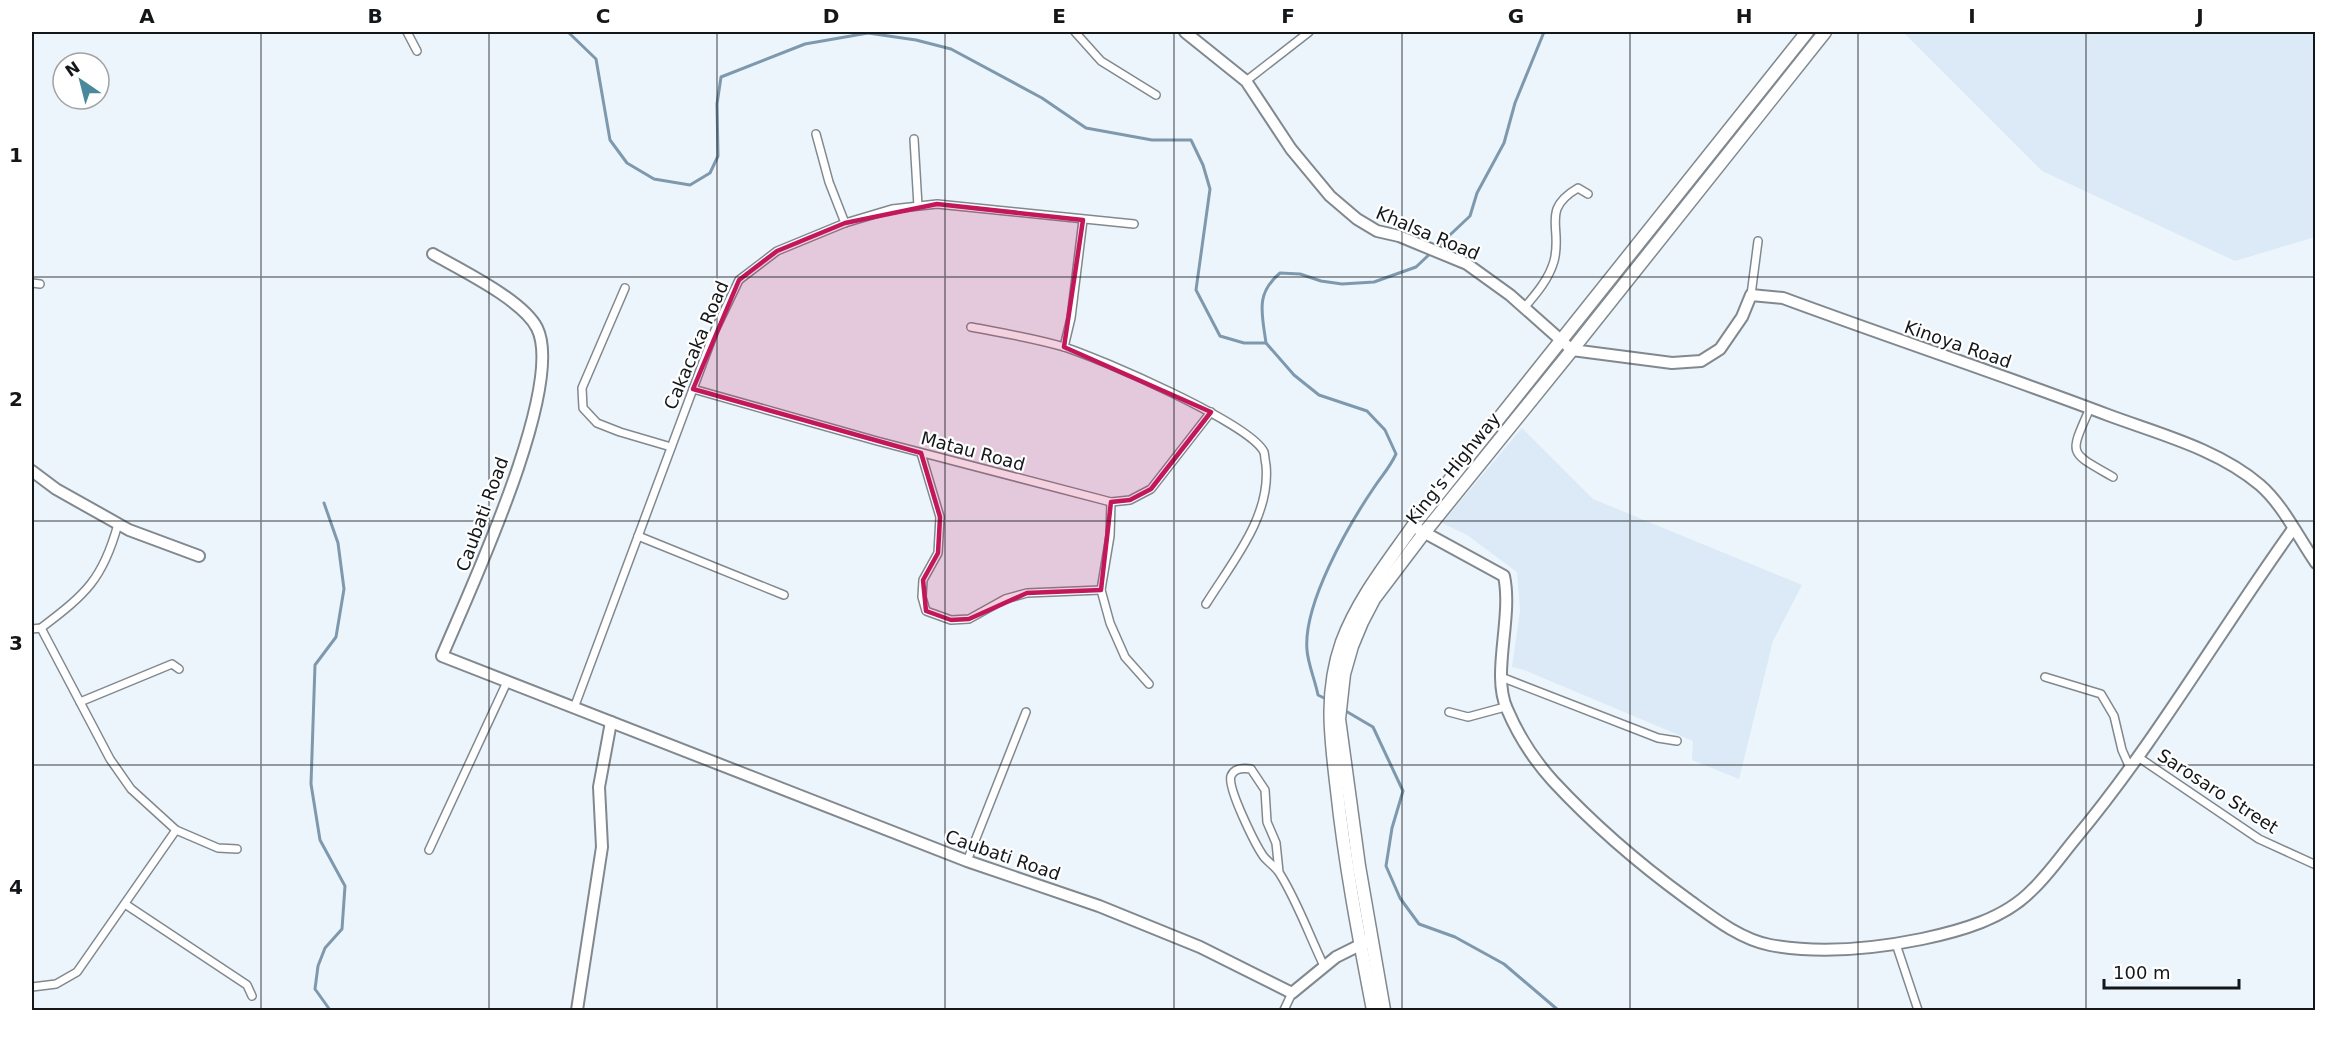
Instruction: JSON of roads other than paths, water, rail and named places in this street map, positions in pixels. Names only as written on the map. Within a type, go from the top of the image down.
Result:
[{"type":"highway","name":"King's Highway","points":[[1384,1011],[1347,870],[1334,717],[1336,698],[1362,622],[1418,529],[1561,339],[1807,32]]},
{"type":"highway","name":"King's Highway","points":[[1418,529],[1572,350],[1825,32]]},
{"type":"highway","name":"King's Highway","points":[[1366,942],[1373,1011]]},
{"type":"street","points":[[407,32],[417,51]]},
{"type":"street","points":[[1075,32],[1101,61],[1156,95]]},
{"type":"street","name":"Khalsa Road","points":[[1185,32],[1246,81],[1291,149],[1330,196],[1357,219],[1377,231],[1399,236],[1467,264],[1524,308],[1572,350]]},
{"type":"street","points":[[1246,81],[1309,32]]},
{"type":"street","points":[[816,134],[829,182],[845,223]]},
{"type":"street","points":[[914,139],[918,206]]},
{"type":"street","points":[[1524,308],[1544,284],[1554,262],[1555,213],[1563,196],[1578,188],[1588,194]]},
{"type":"street","name":"Cakacaka Road","points":[[574,708],[715,330],[739,280],[777,250],[845,223],[892,209],[937,204],[1134,224]]},
{"type":"street","points":[[1064,347],[1071,318],[1083,220]]},
{"type":"street","points":[[1572,350],[1672,363],[1701,361],[1720,349],[1742,316],[1751,295],[1758,241]]},
{"type":"street","name":"Caubati Road","points":[[433,254],[498,291],[537,327],[543,349],[542,382],[534,417],[492,540],[442,656],[967,861],[1109,910],[1200,947],[1292,993]]},
{"type":"street","points":[[32,283],[40,284]]},
{"type":"street","points":[[625,288],[582,388],[583,408],[597,423],[671,447]]},
{"type":"street","name":"Kinoya Road","points":[[1751,295],[1783,298],[2090,408],[2218,458],[2259,484],[2272,497],[2316,563]]},
{"type":"street","points":[[971,327],[1064,347],[1211,412],[1257,442],[1264,453],[1267,475],[1264,498],[1253,529],[1206,604]]},
{"type":"street","name":"Matau Road","points":[[693,389],[921,453],[1111,502],[1130,500],[1151,489],[1211,412]]},
{"type":"street","points":[[2090,408],[2075,442],[2075,449],[2082,459],[2113,477]]},
{"type":"street","points":[[921,453],[940,517],[938,553],[923,580],[922,597],[926,611],[951,620],[969,619],[1005,599],[1027,593],[1101,590]]},
{"type":"street","points":[[32,471],[56,489],[129,530],[200,556]]},
{"type":"street","points":[[1111,502],[1110,536],[1101,590],[1110,623],[1125,657],[1149,684]]},
{"type":"street","points":[[32,629],[41,628],[88,590],[110,555],[118,524]]},
{"type":"street","points":[[1418,529],[1504,576],[1508,612],[1501,677],[1505,707],[1524,743],[1553,781],[1644,867],[1720,925],[1768,945],[1833,949],[1896,944],[1952,933],[1997,916],[2031,892],[2105,803],[2179,700],[2293,529]]},
{"type":"street","points":[[638,536],[784,595]]},
{"type":"street","points":[[41,628],[110,759],[131,789],[176,830],[218,848],[237,849]]},
{"type":"street","points":[[80,702],[172,664],[178,669]]},
{"type":"street","points":[[1501,677],[1658,738],[1677,741]]},
{"type":"street","points":[[2045,677],[2101,694],[2114,716],[2122,750],[2130,768]]},
{"type":"street","points":[[429,850],[507,682]]},
{"type":"street","points":[[1449,711],[1468,717],[1505,707]]},
{"type":"street","points":[[967,861],[1026,712]]},
{"type":"street","points":[[577,1011],[602,848],[599,787],[611,722]]},
{"type":"street","name":"Sarosaro Street","points":[[2138,757],[2259,839],[2316,865]]},
{"type":"street","points":[[1280,872],[1264,857],[1236,802],[1230,779],[1237,770],[1251,769],[1265,790],[1267,822],[1276,843],[1280,872],[1324,966]]},
{"type":"street","points":[[32,987],[56,984],[76,972],[176,830]]},
{"type":"street","points":[[125,904],[247,985],[252,996]]},
{"type":"street","points":[[1284,1011],[1292,993],[1324,966],[1336,957],[1366,942]]},
{"type":"street","points":[[1896,944],[1918,1011]]},
{"type":"waterway","points":[[568,32],[596,59],[610,140],[627,163],[654,179],[690,185],[710,173],[718,156],[717,104],[721,77],[805,44],[868,33],[916,40],[951,49],[1042,98],[1086,128],[1152,140],[1191,140],[1203,165],[1210,189],[1196,290],[1220,336],[1244,343],[1266,343],[1294,375],[1319,395],[1367,411],[1385,430],[1396,454],[1340,544],[1312,611],[1307,650],[1318,695],[1328,700]]},
{"type":"waterway","points":[[1266,343],[1262,305],[1267,289],[1280,273],[1300,274],[1321,281],[1342,284],[1374,282],[1416,267],[1470,216],[1477,193],[1504,143],[1515,103],[1544,32]]},
{"type":"waterway","points":[[324,503],[338,543],[344,589],[336,637],[315,665],[311,784],[320,840],[345,886],[342,929],[325,948],[318,966],[315,989],[330,1010]]},
{"type":"waterway","points":[[1344,710],[1373,727],[1403,791],[1392,828],[1386,866],[1400,898],[1419,924],[1455,937],[1504,964],[1558,1010]]}]
